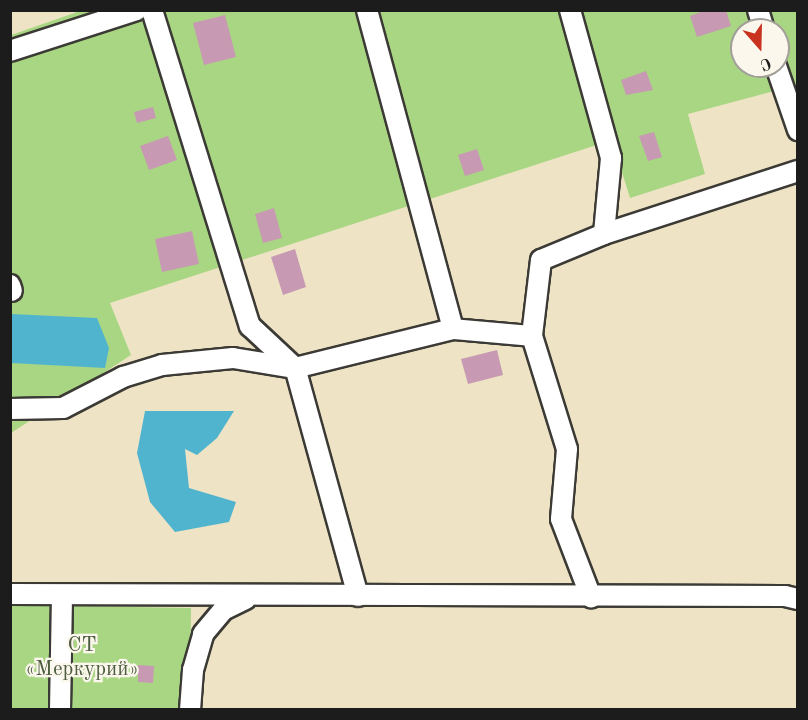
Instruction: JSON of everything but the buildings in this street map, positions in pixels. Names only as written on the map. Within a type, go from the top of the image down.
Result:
[{"type":"street","points":[[10,51],[137,10]]},
{"type":"street","points":[[152,10],[250,326],[295,369],[358,597]]},
{"type":"street","points":[[367,10],[453,329]]},
{"type":"street","points":[[570,10],[610,158],[604,234]]},
{"type":"street","points":[[780,78],[798,130]]},
{"type":"street","points":[[591,597],[561,519],[567,449],[532,336],[541,260],[604,234],[798,171]]},
{"type":"street","points":[[10,409],[63,408],[123,377],[162,365],[232,358],[295,369],[453,329],[532,336]]},
{"type":"street","points":[[10,594],[251,597],[785,596],[798,599]]},
{"type":"street","points":[[60,710],[62,595]]},
{"type":"street","points":[[190,710],[193,670],[203,634],[223,610],[251,597]]},
{"type":"green space","points":[[83,10],[797,11],[797,85],[688,114],[705,174],[630,198],[612,140],[110,303],[131,355],[11,433],[11,35]]},
{"type":"green space","name":"СТ «Меркурий»","points":[[11,605],[191,608],[190,709],[11,710]]},
{"type":"water","points":[[11,314],[97,318],[109,348],[105,368],[11,363]]},
{"type":"water","points":[[145,411],[234,411],[217,438],[197,455],[185,449],[189,488],[236,502],[229,522],[175,532],[150,502],[137,453]]}]
